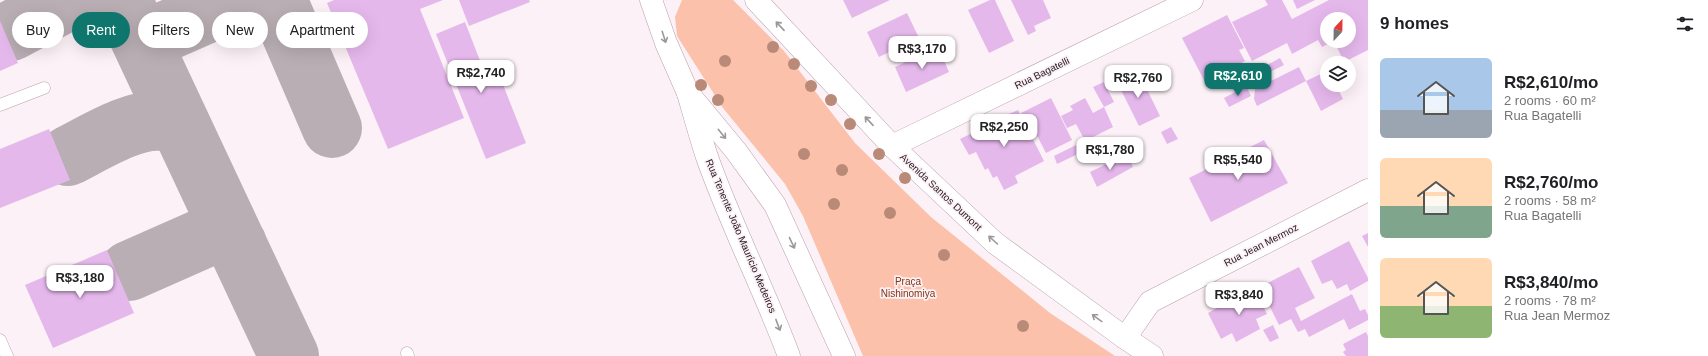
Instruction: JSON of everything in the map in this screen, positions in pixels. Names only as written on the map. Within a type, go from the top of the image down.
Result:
[{"type":"main road","name":"Avenida Santos Dumont","points":[[756,0],[892,146],[995,243],[1152,356]]},
{"type":"main road","name":"Rua Bagatelli","points":[[892,146],[1192,0]]},
{"type":"main road","points":[[653,1],[666,43],[688,93],[736,151],[775,205],[844,356]]},
{"type":"main road","name":"Rua Tenente João Maurício Medeiros","points":[[688,93],[707,156],[733,223],[772,310],[789,356]]},
{"type":"main road","name":"Rua Jean Mermoz","points":[[1125,338],[1150,302],[1368,190]]},
{"type":"lane","points":[[0,105],[44,88]]},
{"type":"lane","points":[[0,340],[7,356]]},
{"type":"green space","name":"Praça Nishinomiya","points":[[682,0],[733,0],[784,51],[855,143],[931,217],[1050,313],[1115,356],[863,356],[803,216],[785,184],[723,108],[677,36],[675,17]]},
{"type":"building","points":[[334,0],[443,0],[420,9],[464,118],[388,149],[346,48],[368,48],[368,12],[331,12],[327,3]]},
{"type":"building","points":[[459,0],[529,0],[530,2],[469,26]]},
{"type":"building","points":[[843,0],[890,0],[852,18]]},
{"type":"building","points":[[990,0],[995,0],[1014,41],[989,53],[968,10]]},
{"type":"building","points":[[1011,0],[1043,0],[1051,18],[1034,26],[1036,31],[1028,35]]},
{"type":"building","points":[[1265,0],[1282,0],[1292,19],[1329,0],[1368,0],[1368,50],[1356,56],[1341,56],[1337,48],[1356,48],[1356,12],[1320,12],[1320,44],[1318,40],[1292,54],[1287,43],[1252,61],[1232,22],[1268,5]]},
{"type":"building","points":[[1293,0],[1315,0],[1297,9]]},
{"type":"building","points":[[907,13],[919,38],[879,57],[867,32]]},
{"type":"building","points":[[1227,15],[1244,48],[1239,50],[1245,61],[1205,82],[1182,38]]},
{"type":"building","points":[[0,21],[18,63],[0,71]]},
{"type":"building","points":[[465,22],[486,76],[498,72],[526,143],[486,159],[436,34]]},
{"type":"building","points":[[938,47],[949,72],[906,92],[895,67]]},
{"type":"building","points":[[1280,58],[1284,65],[1270,72],[1267,65]]},
{"type":"building","points":[[1299,67],[1306,81],[1257,106],[1254,99],[1255,89]]},
{"type":"building","points":[[1138,71],[1160,116],[1139,126],[1117,82]]},
{"type":"building","points":[[1320,74],[1320,92],[1340,92],[1343,99],[1321,111],[1306,81]]},
{"type":"building","points":[[1104,82],[1114,102],[1104,107],[1093,87]]},
{"type":"building","points":[[1246,86],[1251,96],[1229,107],[1224,98]]},
{"type":"building","points":[[1051,98],[1072,140],[1046,153],[1032,126],[1028,127],[1021,113]]},
{"type":"building","points":[[1085,98],[1093,113],[1104,107],[1113,127],[1085,141],[1076,124],[1067,128],[1061,116],[1073,110],[1070,106]]},
{"type":"building","points":[[1018,110],[1044,161],[1015,176],[1018,183],[1004,190],[997,176],[993,178],[988,168],[985,170],[976,152],[969,155],[960,139],[989,125],[986,120],[998,114],[1000,118]]},
{"type":"building","points":[[1171,127],[1178,139],[1167,144],[1161,132]]},
{"type":"building","points":[[49,129],[70,180],[0,208],[0,149]]},
{"type":"building","points":[[1264,140],[1288,183],[1211,222],[1189,178]]},
{"type":"building","points":[[1076,145],[1080,153],[1057,164],[1054,156]]},
{"type":"building","points":[[1129,158],[1133,167],[1097,187],[1090,172],[1115,160],[1117,164]]},
{"type":"building","points":[[1368,233],[1368,247],[1362,236]]},
{"type":"building","points":[[1349,241],[1368,278],[1368,281],[1350,291],[1347,284],[1337,289],[1332,280],[1322,284],[1311,261]]},
{"type":"building","points":[[107,250],[134,313],[53,348],[25,285]]},
{"type":"building","points":[[1299,267],[1315,298],[1295,308],[1301,321],[1352,294],[1360,311],[1365,309],[1368,315],[1368,320],[1349,330],[1344,319],[1309,337],[1305,329],[1298,332],[1291,319],[1279,325],[1260,287]]},
{"type":"building","points":[[1254,288],[1267,314],[1256,319],[1260,329],[1236,342],[1232,333],[1221,339],[1208,313]]},
{"type":"building","points":[[1273,325],[1279,338],[1270,342],[1263,330]]},
{"type":"building","points":[[1366,332],[1368,336],[1368,356],[1346,356],[1343,352],[1346,350],[1343,344]]},
{"type":"taxiway","points":[[11,31],[69,0]]},
{"type":"taxiway","points":[[122,0],[289,356]]},
{"type":"taxiway","points":[[150,60],[154,45],[164,32],[237,0]]},
{"type":"taxiway","points":[[277,0],[332,128]]},
{"type":"taxiway","points":[[68,156],[114,132],[139,123],[162,121],[180,125]]},
{"type":"taxiway","points":[[129,271],[206,237],[222,235],[237,244]]}]
